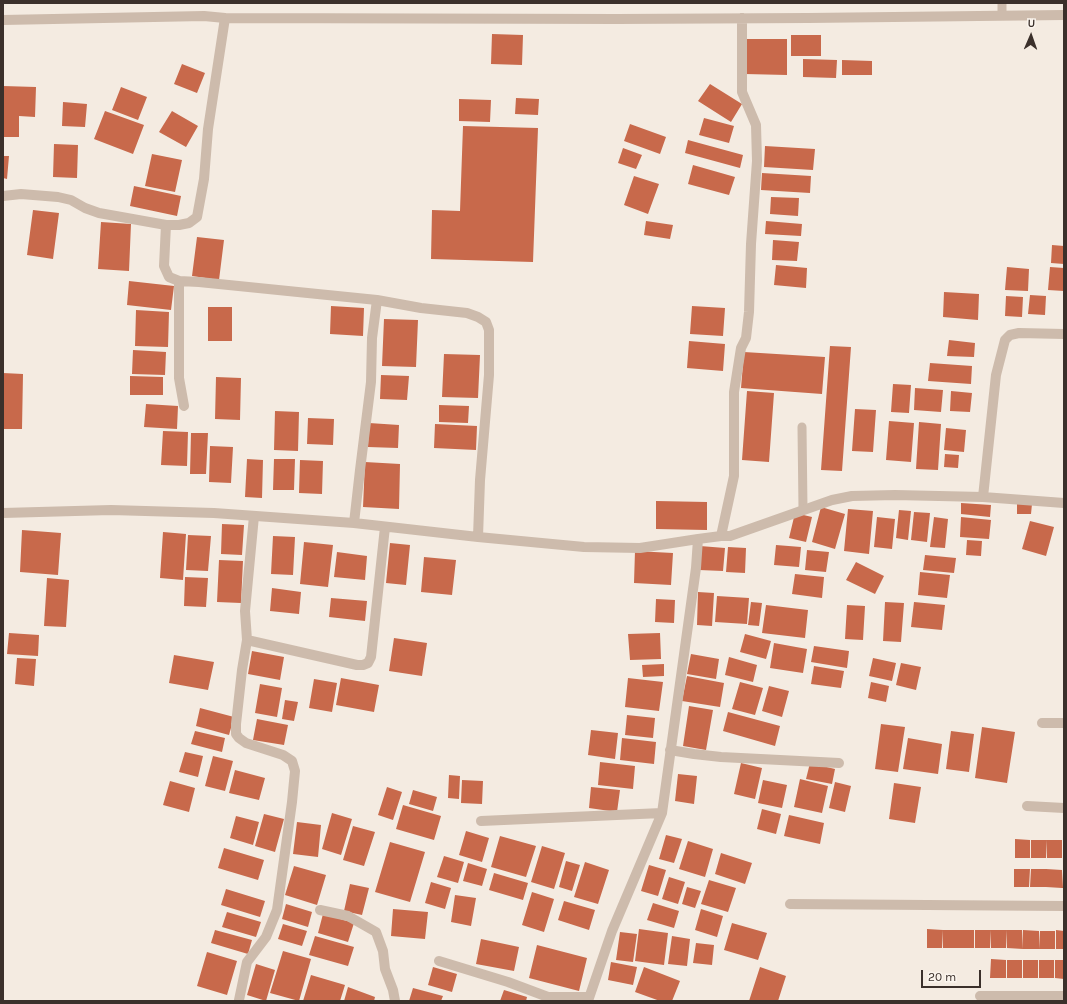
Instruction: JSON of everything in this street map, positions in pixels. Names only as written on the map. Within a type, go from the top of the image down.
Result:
[{"type":"street","points":[[3,20],[204,16],[225,18],[808,18],[1064,15]]},
{"type":"street","points":[[3,196],[20,194],[58,196],[71,200],[85,208],[99,213],[166,225],[189,223],[197,217],[204,179],[208,129],[225,18]]},
{"type":"street","points":[[721,536],[734,476],[734,392],[741,348],[746,338],[749,312],[751,244],[757,161],[756,125],[742,92],[742,18]]},
{"type":"street","points":[[166,225],[164,266],[169,276],[180,281],[377,300],[421,308],[467,313],[486,322],[489,330],[489,375],[480,480],[478,537]]},
{"type":"street","points":[[180,281],[179,378],[184,406]]},
{"type":"street","points":[[354,523],[371,382],[372,344],[377,300]]},
{"type":"street","points":[[983,497],[996,375],[1005,340],[1010,335],[1019,333],[1064,334]]},
{"type":"street","points":[[3,513],[111,510],[214,513],[354,523],[584,547],[640,548],[698,538],[730,536],[803,509],[832,500],[852,496],[895,495],[983,497],[1064,503]]},
{"type":"street","points":[[239,1000],[247,962],[266,937],[277,910],[296,771],[292,761],[283,755],[246,743],[236,734],[242,670],[247,640],[245,611],[254,516]]},
{"type":"street","points":[[247,640],[357,665],[368,663],[371,657],[385,527]]},
{"type":"street","points":[[439,961],[508,982],[548,998],[588,999],[612,931],[662,813],[696,568],[698,538]]},
{"type":"street","points":[[1042,723],[1064,723]]},
{"type":"street","points":[[670,750],[720,757],[839,763]]},
{"type":"street","points":[[1027,806],[1064,808]]},
{"type":"street","points":[[482,821],[662,813]]},
{"type":"street","points":[[790,904],[1064,906]]},
{"type":"street","points":[[320,910],[348,916],[376,932],[383,951],[385,969],[393,990],[395,1001]]},
{"type":"street","points":[[980,996],[1064,996]]},
{"type":"lane","points":[[1002,3],[1002,15]]},
{"type":"lane","points":[[802,427],[803,509]]},
{"type":"building","points":[[492,34],[523,35],[522,65],[491,64]]},
{"type":"building","points":[[791,35],[821,35],[821,56],[791,56]]},
{"type":"building","points":[[746,39],[787,39],[787,75],[745,74]]},
{"type":"building","points":[[803,59],[837,60],[836,78],[803,77]]},
{"type":"building","points":[[842,60],[872,61],[872,75],[842,75]]},
{"type":"building","points":[[182,64],[205,73],[197,93],[174,84]]},
{"type":"building","points":[[710,84],[742,104],[731,122],[698,101]]},
{"type":"building","points":[[3,86],[36,87],[35,117],[19,116],[19,137],[3,137]]},
{"type":"building","points":[[121,87],[147,97],[138,120],[112,110]]},
{"type":"building","points":[[516,98],[539,99],[538,115],[515,114]]},
{"type":"building","points":[[459,99],[491,100],[490,122],[459,121]]},
{"type":"building","points":[[63,102],[87,104],[85,127],[62,126]]},
{"type":"building","points":[[105,111],[144,125],[133,154],[94,139]]},
{"type":"building","points":[[172,111],[198,126],[186,147],[159,132]]},
{"type":"building","points":[[704,118],[734,126],[729,143],[699,135]]},
{"type":"building","points":[[630,124],[666,137],[660,154],[624,141]]},
{"type":"building","points":[[463,126],[538,128],[533,262],[431,259],[432,210],[460,211]]},
{"type":"building","points":[[688,140],[743,155],[740,168],[685,153]]},
{"type":"building","points":[[54,144],[78,145],[77,178],[53,177]]},
{"type":"building","points":[[765,146],[815,149],[813,170],[764,167]]},
{"type":"building","points":[[623,148],[642,155],[636,169],[618,163]]},
{"type":"building","points":[[152,154],[182,160],[175,192],[145,186]]},
{"type":"building","points":[[3,156],[9,156],[7,179],[3,178]]},
{"type":"building","points":[[693,165],[735,177],[729,195],[688,184]]},
{"type":"building","points":[[762,173],[811,176],[810,193],[761,190]]},
{"type":"building","points":[[634,176],[659,184],[648,214],[624,205]]},
{"type":"building","points":[[134,186],[181,196],[177,216],[130,206]]},
{"type":"building","points":[[771,197],[799,198],[798,216],[770,214]]},
{"type":"building","points":[[33,210],[59,213],[53,259],[27,255]]},
{"type":"building","points":[[646,221],[673,225],[670,239],[644,235]]},
{"type":"building","points":[[766,221],[802,224],[801,236],[765,234]]},
{"type":"building","points":[[101,222],[131,224],[129,271],[98,269]]},
{"type":"building","points":[[197,237],[224,240],[219,280],[192,276]]},
{"type":"building","points":[[773,240],[799,242],[797,261],[772,260]]},
{"type":"building","points":[[1052,245],[1064,246],[1064,264],[1051,263]]},
{"type":"building","points":[[776,265],[807,268],[806,288],[774,285]]},
{"type":"building","points":[[1007,267],[1029,269],[1028,291],[1005,290]]},
{"type":"building","points":[[1050,267],[1064,268],[1064,291],[1048,290]]},
{"type":"building","points":[[129,281],[174,286],[171,310],[127,305]]},
{"type":"building","points":[[944,292],[979,294],[978,320],[943,317]]},
{"type":"building","points":[[1030,295],[1046,296],[1045,315],[1028,314]]},
{"type":"building","points":[[1006,296],[1023,297],[1022,317],[1005,316]]},
{"type":"building","points":[[331,306],[364,308],[363,336],[330,334]]},
{"type":"building","points":[[692,306],[725,308],[723,336],[690,334]]},
{"type":"building","points":[[208,307],[232,307],[232,341],[208,341]]},
{"type":"building","points":[[136,310],[169,312],[168,347],[135,346]]},
{"type":"building","points":[[384,319],[418,320],[416,367],[382,366]]},
{"type":"building","points":[[949,340],[975,343],[974,357],[947,356]]},
{"type":"building","points":[[689,341],[725,344],[723,371],[687,368]]},
{"type":"building","points":[[830,346],[851,347],[842,471],[821,470]]},
{"type":"building","points":[[133,350],[166,352],[165,375],[132,374]]},
{"type":"building","points":[[744,352],[825,357],[822,394],[741,388]]},
{"type":"building","points":[[444,354],[480,355],[478,398],[442,397]]},
{"type":"building","points":[[930,363],[972,366],[971,384],[928,381]]},
{"type":"building","points":[[3,373],[23,374],[22,429],[3,429]]},
{"type":"building","points":[[381,375],[409,376],[407,400],[380,399]]},
{"type":"building","points":[[130,376],[163,377],[163,395],[130,395]]},
{"type":"building","points":[[216,377],[241,378],[240,420],[215,419]]},
{"type":"building","points":[[893,384],[911,385],[909,413],[891,412]]},
{"type":"building","points":[[915,388],[943,390],[941,412],[914,410]]},
{"type":"building","points":[[747,391],[774,393],[769,462],[742,460]]},
{"type":"building","points":[[951,391],[972,393],[970,412],[950,411]]},
{"type":"building","points":[[146,404],[178,406],[177,429],[144,427]]},
{"type":"building","points":[[439,405],[469,406],[468,423],[439,422]]},
{"type":"building","points":[[855,409],[876,410],[873,452],[852,451]]},
{"type":"building","points":[[275,411],[299,412],[298,451],[274,450]]},
{"type":"building","points":[[308,418],[334,419],[333,445],[307,444]]},
{"type":"building","points":[[889,421],[914,423],[911,462],[886,460]]},
{"type":"building","points":[[919,422],[941,424],[938,470],[916,469]]},
{"type":"building","points":[[369,423],[399,425],[398,448],[368,447]]},
{"type":"building","points":[[435,424],[477,426],[476,450],[434,448]]},
{"type":"building","points":[[946,428],[966,430],[964,452],[944,450]]},
{"type":"building","points":[[163,431],[188,432],[187,466],[161,465]]},
{"type":"building","points":[[191,433],[208,433],[206,474],[190,474]]},
{"type":"building","points":[[210,446],[233,447],[231,483],[209,482]]},
{"type":"building","points":[[945,454],[959,455],[958,468],[944,467]]},
{"type":"building","points":[[247,459],[263,460],[262,498],[245,497]]},
{"type":"building","points":[[274,459],[295,459],[294,490],[273,490]]},
{"type":"building","points":[[300,460],[323,461],[322,494],[299,493]]},
{"type":"building","points":[[365,462],[400,464],[399,509],[363,507]]},
{"type":"building","points":[[656,501],[707,502],[707,530],[656,529]]},
{"type":"building","points":[[961,503],[991,505],[990,517],[961,514]]},
{"type":"building","points":[[1017,503],[1032,504],[1031,514],[1017,514]]},
{"type":"building","points":[[821,507],[845,514],[835,549],[812,542]]},
{"type":"building","points":[[848,509],[873,511],[869,554],[844,551]]},
{"type":"building","points":[[899,510],[911,511],[908,540],[896,538]]},
{"type":"building","points":[[914,512],[930,513],[927,542],[911,540]]},
{"type":"building","points":[[795,513],[812,517],[806,542],[789,538]]},
{"type":"building","points":[[877,517],[895,519],[892,549],[874,547]]},
{"type":"building","points":[[934,517],[948,519],[945,548],[930,547]]},
{"type":"building","points":[[961,517],[991,520],[989,539],[960,537]]},
{"type":"building","points":[[1030,521],[1054,527],[1046,556],[1022,549]]},
{"type":"building","points":[[222,524],[244,525],[242,555],[221,554]]},
{"type":"building","points":[[22,530],[61,533],[58,575],[20,572]]},
{"type":"building","points":[[163,532],[186,534],[183,580],[160,578]]},
{"type":"building","points":[[188,535],[211,536],[208,571],[186,570]]},
{"type":"building","points":[[273,536],[295,537],[293,575],[271,574]]},
{"type":"building","points":[[967,540],[982,541],[981,556],[966,555]]},
{"type":"building","points":[[304,542],[333,545],[328,587],[300,584]]},
{"type":"building","points":[[390,543],[410,545],[406,585],[386,583]]},
{"type":"building","points":[[776,545],[801,547],[799,567],[774,565]]},
{"type":"building","points":[[700,546],[725,548],[723,571],[699,570]]},
{"type":"building","points":[[728,547],[746,548],[745,573],[726,572]]},
{"type":"building","points":[[807,550],[829,552],[826,572],[805,570]]},
{"type":"building","points":[[635,551],[673,553],[671,585],[634,583]]},
{"type":"building","points":[[337,552],[367,556],[365,580],[334,577]]},
{"type":"building","points":[[925,555],[956,558],[954,573],[923,570]]},
{"type":"building","points":[[424,557],[456,560],[452,595],[421,592]]},
{"type":"building","points":[[219,560],[243,561],[241,603],[217,602]]},
{"type":"building","points":[[856,562],[884,576],[875,594],[846,580]]},
{"type":"building","points":[[920,572],[950,575],[947,598],[918,595]]},
{"type":"building","points":[[795,574],[824,577],[822,598],[792,594]]},
{"type":"building","points":[[185,577],[208,578],[206,607],[184,606]]},
{"type":"building","points":[[47,578],[69,580],[66,627],[44,626]]},
{"type":"building","points":[[272,588],[301,592],[299,614],[270,611]]},
{"type":"building","points":[[698,592],[714,593],[712,626],[697,625]]},
{"type":"building","points":[[717,596],[749,598],[747,624],[715,622]]},
{"type":"building","points":[[331,598],[367,601],[365,621],[329,617]]},
{"type":"building","points":[[656,599],[675,600],[674,623],[655,622]]},
{"type":"building","points":[[751,602],[762,603],[759,626],[748,625]]},
{"type":"building","points":[[885,602],[904,603],[901,642],[883,641]]},
{"type":"building","points":[[914,602],[945,605],[942,630],[911,627]]},
{"type":"building","points":[[766,605],[808,610],[805,638],[762,633]]},
{"type":"building","points":[[847,605],[865,606],[863,640],[845,639]]},
{"type":"building","points":[[9,633],[39,635],[38,656],[7,654]]},
{"type":"building","points":[[660,633],[661,659],[630,660],[628,634]]},
{"type":"building","points":[[745,634],[771,641],[766,659],[740,652]]},
{"type":"building","points":[[394,638],[427,643],[422,676],[389,671]]},
{"type":"building","points":[[774,643],[807,649],[803,673],[770,668]]},
{"type":"building","points":[[814,646],[849,651],[847,668],[811,662]]},
{"type":"building","points":[[252,651],[284,657],[280,680],[248,674]]},
{"type":"building","points":[[691,654],[719,659],[716,679],[687,674]]},
{"type":"building","points":[[174,655],[214,662],[208,690],[169,683]]},
{"type":"building","points":[[729,657],[757,665],[753,682],[725,675]]},
{"type":"building","points":[[17,658],[36,659],[34,686],[15,684]]},
{"type":"building","points":[[873,658],[896,663],[892,681],[869,676]]},
{"type":"building","points":[[901,663],[921,667],[916,690],[896,685]]},
{"type":"building","points":[[664,664],[664,676],[643,677],[642,665]]},
{"type":"building","points":[[814,666],[844,671],[841,688],[811,684]]},
{"type":"building","points":[[687,676],[724,683],[720,707],[682,701]]},
{"type":"building","points":[[341,678],[379,685],[374,712],[336,705]]},
{"type":"building","points":[[628,678],[663,682],[659,711],[625,707]]},
{"type":"building","points":[[314,679],[337,683],[332,712],[309,708]]},
{"type":"building","points":[[740,682],[763,688],[755,715],[732,709]]},
{"type":"building","points":[[871,682],[889,686],[886,702],[868,698]]},
{"type":"building","points":[[260,684],[282,688],[277,717],[255,713]]},
{"type":"building","points":[[769,686],[789,691],[782,717],[762,711]]},
{"type":"building","points":[[285,700],[298,702],[294,721],[282,719]]},
{"type":"building","points":[[689,706],[713,710],[706,750],[683,746]]},
{"type":"building","points":[[200,708],[234,717],[229,735],[196,726]]},
{"type":"building","points":[[728,712],[780,726],[775,746],[723,731]]},
{"type":"building","points":[[627,715],[655,718],[653,738],[625,735]]},
{"type":"building","points":[[257,719],[288,725],[284,745],[253,740]]},
{"type":"building","points":[[881,724],[905,727],[898,772],[875,769]]},
{"type":"building","points":[[982,727],[1015,732],[1007,783],[975,778]]},
{"type":"building","points":[[591,730],[618,733],[615,759],[588,755]]},
{"type":"building","points":[[195,731],[225,738],[222,752],[191,744]]},
{"type":"building","points":[[951,731],[974,734],[969,772],[946,769]]},
{"type":"building","points":[[622,738],[656,742],[654,764],[620,760]]},
{"type":"building","points":[[908,738],[942,744],[938,774],[903,769]]},
{"type":"building","points":[[185,752],[203,756],[198,777],[179,772]]},
{"type":"building","points":[[213,756],[233,761],[225,791],[205,786]]},
{"type":"building","points":[[600,762],[635,766],[633,789],[598,785]]},
{"type":"building","points":[[741,763],[762,768],[755,799],[734,794]]},
{"type":"building","points":[[810,763],[835,769],[832,784],[806,779]]},
{"type":"building","points":[[235,770],[265,778],[259,800],[229,793]]},
{"type":"building","points":[[678,774],[697,776],[694,804],[675,801]]},
{"type":"building","points":[[449,775],[460,776],[459,799],[448,798]]},
{"type":"building","points":[[800,779],[828,786],[822,813],[794,807]]},
{"type":"building","points":[[462,780],[483,781],[482,804],[461,803]]},
{"type":"building","points":[[763,780],[787,785],[782,808],[758,803]]},
{"type":"building","points":[[170,781],[195,788],[189,812],[163,805]]},
{"type":"building","points":[[835,782],[851,786],[845,812],[829,808]]},
{"type":"building","points":[[894,783],[921,787],[915,823],[889,819]]},
{"type":"building","points":[[387,787],[402,792],[393,820],[378,815]]},
{"type":"building","points":[[591,787],[620,790],[617,812],[589,808]]},
{"type":"building","points":[[413,790],[437,797],[433,811],[409,804]]},
{"type":"building","points":[[403,805],[441,816],[434,840],[396,829]]},
{"type":"building","points":[[762,809],[781,814],[776,834],[757,829]]},
{"type":"building","points":[[332,813],[352,819],[341,855],[322,849]]},
{"type":"building","points":[[264,814],[284,819],[275,852],[255,846]]},
{"type":"building","points":[[789,815],[824,823],[820,844],[784,836]]},
{"type":"building","points":[[236,816],[259,822],[253,845],[230,838]]},
{"type":"building","points":[[297,822],[321,825],[318,857],[293,854]]},
{"type":"building","points":[[353,826],[375,832],[364,866],[343,860]]},
{"type":"building","points":[[466,831],[489,838],[482,862],[459,855]]},
{"type":"building","points":[[666,835],[682,839],[674,863],[659,859]]},
{"type":"building","points":[[500,836],[536,846],[526,877],[491,867]]},
{"type":"building","points":[[1015,839],[1030,840],[1030,858],[1015,858]]},
{"type":"building","points":[[1031,840],[1047,840],[1046,858],[1031,858]]},
{"type":"building","points":[[1047,840],[1062,840],[1062,858],[1047,858]]},
{"type":"building","points":[[688,841],[713,849],[705,877],[679,869]]},
{"type":"building","points":[[390,842],[425,852],[410,902],[375,892]]},
{"type":"building","points":[[542,846],[565,853],[554,889],[531,882]]},
{"type":"building","points":[[224,848],[264,860],[258,880],[218,868]]},
{"type":"building","points":[[721,853],[752,863],[745,884],[715,874]]},
{"type":"building","points":[[444,856],[464,862],[458,883],[437,877]]},
{"type":"building","points":[[566,861],[580,865],[572,891],[559,887]]},
{"type":"building","points":[[585,862],[609,870],[598,904],[574,897]]},
{"type":"building","points":[[468,863],[487,869],[482,886],[463,881]]},
{"type":"building","points":[[649,865],[666,870],[658,896],[641,891]]},
{"type":"building","points":[[294,866],[326,875],[317,905],[285,895]]},
{"type":"building","points":[[1014,869],[1030,869],[1029,887],[1014,887]]},
{"type":"building","points":[[1031,869],[1046,869],[1046,887],[1030,887]]},
{"type":"building","points":[[1046,869],[1062,870],[1062,888],[1046,887]]},
{"type":"building","points":[[1063,871],[1064,888],[1062,888]]},
{"type":"building","points":[[494,873],[528,883],[523,900],[489,890]]},
{"type":"building","points":[[669,877],[685,882],[678,904],[662,899]]},
{"type":"building","points":[[709,880],[736,888],[728,912],[701,904]]},
{"type":"building","points":[[431,882],[451,888],[445,909],[425,903]]},
{"type":"building","points":[[350,884],[369,888],[362,915],[344,911]]},
{"type":"building","points":[[687,887],[701,891],[695,908],[682,904]]},
{"type":"building","points":[[226,889],[265,901],[260,917],[221,905]]},
{"type":"building","points":[[532,892],[554,899],[544,932],[522,925]]},
{"type":"building","points":[[455,895],[476,898],[471,926],[451,922]]},
{"type":"building","points":[[564,901],[595,910],[589,930],[558,920]]},
{"type":"building","points":[[653,903],[679,911],[674,928],[647,920]]},
{"type":"building","points":[[286,904],[312,912],[308,927],[282,919]]},
{"type":"building","points":[[393,909],[428,912],[425,939],[391,936]]},
{"type":"building","points":[[701,909],[723,916],[717,937],[695,930]]},
{"type":"building","points":[[227,912],[261,922],[256,937],[222,927]]},
{"type":"building","points":[[323,914],[354,923],[348,942],[318,933]]},
{"type":"building","points":[[732,923],[767,933],[758,960],[724,950]]},
{"type":"building","points":[[283,924],[307,931],[302,946],[278,939]]},
{"type":"building","points":[[639,929],[668,933],[664,965],[635,961]]},
{"type":"building","points":[[927,929],[943,930],[942,948],[927,948]]},
{"type":"building","points":[[215,930],[252,940],[248,954],[211,943]]},
{"type":"building","points":[[943,930],[974,930],[974,948],[943,948]]},
{"type":"building","points":[[975,930],[991,930],[990,948],[975,948]]},
{"type":"building","points":[[991,930],[1007,930],[1006,948],[991,948]]},
{"type":"building","points":[[1007,930],[1022,930],[1023,949],[1007,948]]},
{"type":"building","points":[[1023,930],[1039,931],[1039,949],[1023,949]]},
{"type":"building","points":[[1056,930],[1064,931],[1064,949],[1056,949]]},
{"type":"building","points":[[1040,931],[1055,931],[1055,949],[1039,949]]},
{"type":"building","points":[[620,932],[637,934],[633,962],[616,960]]},
{"type":"building","points":[[315,936],[354,947],[348,966],[309,955]]},
{"type":"building","points":[[672,936],[690,939],[687,966],[668,964]]},
{"type":"building","points":[[481,939],[519,947],[514,971],[476,964]]},
{"type":"building","points":[[696,943],[714,945],[712,965],[693,963]]},
{"type":"building","points":[[537,945],[587,958],[579,991],[529,978]]},
{"type":"building","points":[[283,951],[311,959],[299,1001],[270,993]]},
{"type":"building","points":[[207,952],[237,961],[227,995],[197,986]]},
{"type":"building","points":[[991,959],[1006,960],[1006,978],[990,978]]},
{"type":"building","points":[[1007,960],[1022,960],[1022,978],[1007,978]]},
{"type":"building","points":[[1023,960],[1038,960],[1038,978],[1023,978]]},
{"type":"building","points":[[1039,960],[1054,960],[1054,978],[1039,978]]},
{"type":"building","points":[[1055,960],[1064,960],[1064,979],[1055,978]]},
{"type":"building","points":[[611,962],[637,967],[633,985],[608,980]]},
{"type":"building","points":[[256,964],[275,970],[266,1001],[247,995]]},
{"type":"building","points":[[433,967],[457,974],[452,992],[428,985]]},
{"type":"building","points":[[644,967],[680,981],[672,1001],[660,1001],[635,992]]},
{"type":"building","points":[[760,967],[786,976],[778,1001],[749,1001]]},
{"type":"building","points":[[311,975],[345,985],[340,1001],[303,1001]]},
{"type":"building","points":[[348,987],[375,997],[374,1001],[344,1001]]},
{"type":"building","points":[[413,988],[443,996],[441,1001],[409,1001]]},
{"type":"building","points":[[504,990],[527,997],[526,1001],[500,1001]]}]
